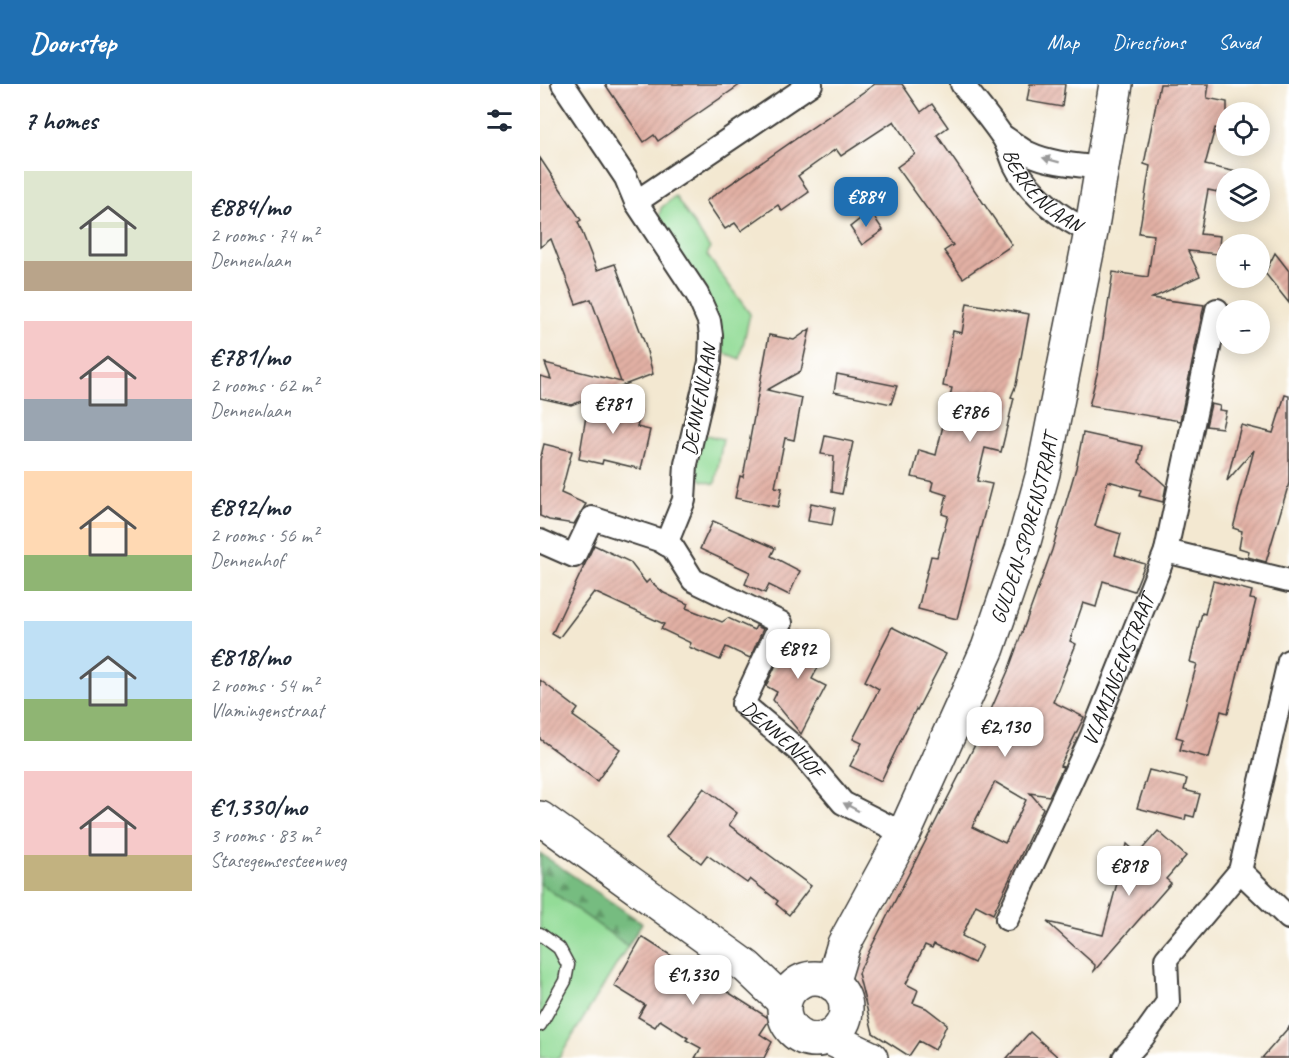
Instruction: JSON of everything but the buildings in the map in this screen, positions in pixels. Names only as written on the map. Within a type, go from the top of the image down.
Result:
[{"type":"street","name":"DENNENLAAN","points":[[563,84],[626,178],[636,202],[697,294],[709,321],[710,362],[686,464],[684,500],[666,544]]},
{"type":"street","points":[[636,202],[811,84]]},
{"type":"street","name":"BERKENLAAN","points":[[962,84],[1004,137],[1016,168],[1031,187],[1061,215],[1091,232]]},
{"type":"street","name":"GULDEN-SPORENSTRAAT","points":[[806,988],[844,944],[904,834],[988,648],[1022,549],[1043,473],[1091,232],[1116,84]]},
{"type":"street","name":"BERKENLAAN","points":[[1004,137],[1028,153],[1045,159],[1102,168]]},
{"type":"street","name":"VLAMINGENSTRAAT","points":[[1007,919],[1091,738],[1166,551],[1216,314]]},
{"type":"street","points":[[540,541],[574,556],[592,518],[666,544]]},
{"type":"street","name":"DENNENHOF","points":[[666,544],[673,548],[693,580],[781,623],[743,704],[799,751],[843,803],[904,834]]},
{"type":"street","points":[[1166,551],[1289,581]]},
{"type":"street","points":[[1124,1058],[1168,1002],[1166,959],[1240,871],[1289,661]]},
{"type":"street","points":[[540,818],[747,967],[806,988],[842,994],[846,1005],[845,1017],[816,1039]]},
{"type":"street","points":[[1240,871],[1289,918]]},
{"type":"street","points":[[806,988],[785,1017],[789,1027],[816,1039],[868,1056]]},
{"type":"lane","points":[[540,934],[559,948],[568,965],[565,981],[540,1025]]},
{"type":"green space","points":[[675,196],[710,248],[707,255],[750,314],[740,359],[724,353],[719,322],[659,217],[661,208]]},
{"type":"green space","points":[[706,435],[723,439],[715,484],[701,480],[695,471],[702,438]]},
{"type":"green space","points":[[540,853],[642,923],[628,946],[540,883]]},
{"type":"green space","points":[[540,883],[628,946],[559,1058],[540,1058]]}]
